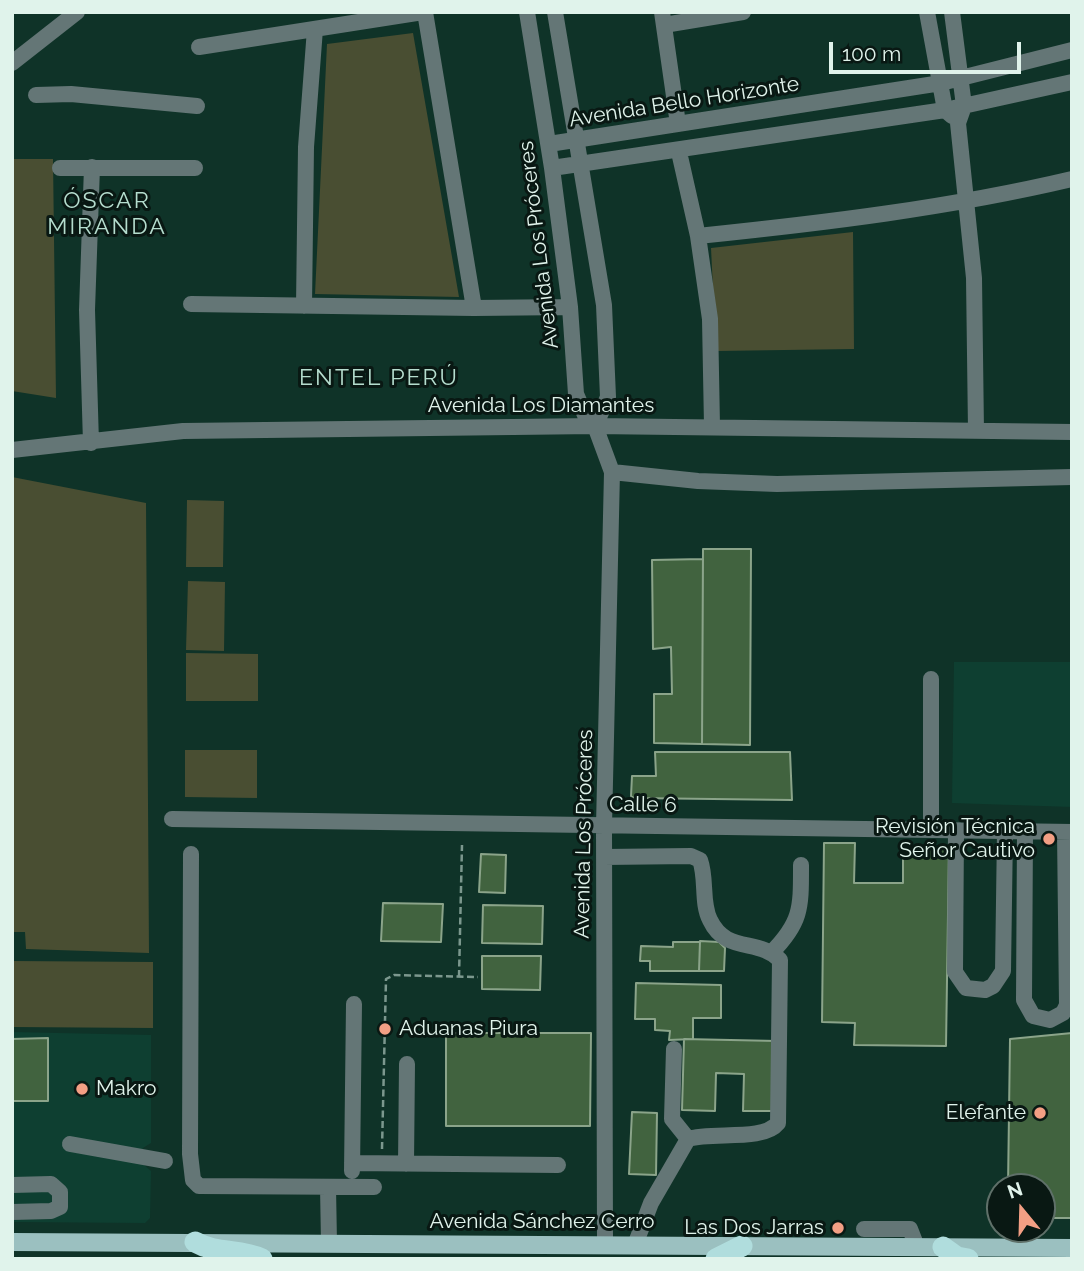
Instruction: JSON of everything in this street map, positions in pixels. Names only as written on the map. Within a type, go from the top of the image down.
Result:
[{"type":"highway","points":[[195,1242],[210,1251],[252,1254],[262,1259]]},
{"type":"highway","points":[[716,1259],[742,1246]]},
{"type":"highway","points":[[943,1247],[957,1257],[968,1259]]},
{"type":"main road","name":"Avenida Sánchez Cerro","points":[[12,1241],[329,1243],[544,1252],[604,1245],[1072,1248]]},
{"type":"street","points":[[200,47],[424,12],[474,308]]},
{"type":"street","name":"Avenida Los Próceres","points":[[527,12],[549,144],[570,307],[576,394],[585,415],[595,426],[612,472],[604,826],[604,1245]]},
{"type":"street","points":[[555,12],[604,306],[608,397],[595,426]]},
{"type":"street","points":[[678,124],[663,19],[743,12]]},
{"type":"street","points":[[927,12],[945,110],[958,123]]},
{"type":"street","points":[[952,12],[964,106],[958,123],[974,278],[976,430]]},
{"type":"street","points":[[12,63],[73,13]]},
{"type":"street","points":[[304,306],[306,147],[315,29]]},
{"type":"street","name":"Avenida Bello Horizonte","points":[[549,144],[941,83],[1072,50]]},
{"type":"street","points":[[552,169],[945,110],[1072,82]]},
{"type":"street","points":[[36,95],[71,94],[197,106]]},
{"type":"street","points":[[678,152],[698,236],[710,319],[712,426]]},
{"type":"street","points":[[91,443],[88,310],[92,167]]},
{"type":"street","points":[[60,168],[195,168]]},
{"type":"street","points":[[698,236],[852,220],[966,202],[1072,179]]},
{"type":"street","points":[[191,304],[570,307]]},
{"type":"street","name":"Avenida Los Diamantes","points":[[12,450],[183,431],[712,426],[1072,432]]},
{"type":"street","points":[[612,472],[698,481],[777,484],[1072,477]]},
{"type":"street","points":[[931,679],[931,830]]},
{"type":"street","name":"Calle 6","points":[[172,820],[1069,832]]},
{"type":"street","points":[[956,831],[955,972],[966,988],[976,990],[993,986],[1003,971],[1005,831]]},
{"type":"street","points":[[1025,832],[1024,1000],[1033,1016],[1050,1020],[1063,1013],[1067,1005],[1069,832]]},
{"type":"street","points":[[191,854],[190,1154],[193,1180],[199,1186],[374,1187]]},
{"type":"street","points":[[604,857],[691,856],[700,860],[708,917],[716,932],[728,942],[771,953],[780,960],[778,1123],[772,1130],[761,1133],[699,1135],[688,1139],[651,1202],[635,1245]]},
{"type":"street","points":[[771,953],[782,942],[800,911],[801,865]]},
{"type":"street","points":[[352,1188],[354,1004]]},
{"type":"street","points":[[674,1049],[672,1119],[688,1139]]},
{"type":"street","points":[[406,1164],[407,1064]]},
{"type":"street","points":[[70,1144],[165,1161]]},
{"type":"street","points":[[352,1163],[558,1165]]},
{"type":"street","points":[[12,1185],[51,1184],[60,1192],[60,1207],[51,1211],[12,1212]]},
{"type":"street","points":[[328,1187],[329,1243]]},
{"type":"street","points":[[864,1229],[910,1229],[917,1247]]},
{"type":"path","points":[[459,977],[462,845]]},
{"type":"path","points":[[381,1163],[386,979],[394,975],[478,977]]},
{"type":"shaded area","points":[[413,33],[459,297],[315,294],[327,44]]},
{"type":"shaded area","points":[[12,159],[53,159],[56,398],[12,391]]},
{"type":"shaded area","points":[[853,232],[854,349],[716,351],[711,248]]},
{"type":"shaded area","points":[[12,477],[146,503],[149,953],[26,949],[25,932],[12,932]]},
{"type":"shaded area","points":[[187,500],[224,501],[223,567],[186,567]]},
{"type":"shaded area","points":[[188,581],[225,582],[224,651],[186,650]]},
{"type":"shaded area","points":[[186,653],[258,654],[258,701],[186,701]]},
{"type":"shaded area","points":[[954,662],[1072,662],[1072,807],[952,803]]},
{"type":"shaded area","points":[[185,750],[257,750],[257,798],[185,797]]},
{"type":"shaded area","points":[[12,961],[153,962],[153,1028],[12,1027]]},
{"type":"shaded area","name":"Makro","points":[[12,1032],[151,1035],[151,1143],[143,1148],[144,1165],[151,1171],[150,1218],[145,1223],[12,1222]]},
{"type":"building","points":[[703,549],[751,549],[750,745],[702,744]]},
{"type":"building","points":[[703,559],[702,744],[654,743],[654,694],[672,694],[671,647],[653,649],[652,560]]},
{"type":"building","points":[[655,752],[790,752],[792,800],[634,798],[631,796],[632,776],[656,776]]},
{"type":"building","points":[[824,843],[855,843],[854,883],[903,883],[903,848],[949,848],[946,1046],[854,1045],[855,1023],[822,1022]]},
{"type":"building","points":[[481,854],[506,855],[505,893],[479,892]]},
{"type":"building","points":[[383,903],[443,904],[441,942],[381,941]]},
{"type":"building","points":[[483,905],[543,906],[542,944],[482,943]]},
{"type":"building","points":[[700,941],[719,942],[725,948],[724,971],[699,971]]},
{"type":"building","points":[[673,942],[700,942],[699,971],[650,971],[650,961],[640,961],[641,946],[673,947]]},
{"type":"building","points":[[482,956],[541,956],[540,990],[482,989]]},
{"type":"building","points":[[636,983],[721,985],[721,1018],[693,1018],[693,1039],[669,1040],[670,1031],[655,1030],[655,1019],[635,1019]]},
{"type":"building","points":[[446,1033],[591,1033],[590,1126],[446,1126]]},
{"type":"building","name":"Elefante","points":[[1072,1033],[1072,1218],[1056,1218],[1056,1173],[1008,1173],[1010,1039]]},
{"type":"building","points":[[48,1038],[48,1101],[12,1101],[12,1039]]},
{"type":"building","points":[[684,1039],[777,1041],[775,1111],[743,1111],[744,1074],[716,1073],[715,1111],[682,1110]]},
{"type":"building","points":[[632,1112],[657,1113],[656,1175],[629,1174]]},
{"type":"place","name":"Revisión Técnica Señor Cautivo","points":[[1049,839]]},
{"type":"place","name":"Aduanas Piura","points":[[385,1029]]},
{"type":"place","name":"Makro","points":[[82,1089]]},
{"type":"place","name":"Elefante","points":[[1040,1113]]},
{"type":"place","name":"Las Dos Jarras","points":[[838,1228]]},
{"type":"district","name":"ÓSCAR MIRANDA","points":[[107,214]]},
{"type":"district","name":"ENTEL PERÚ","points":[[379,378]]}]
